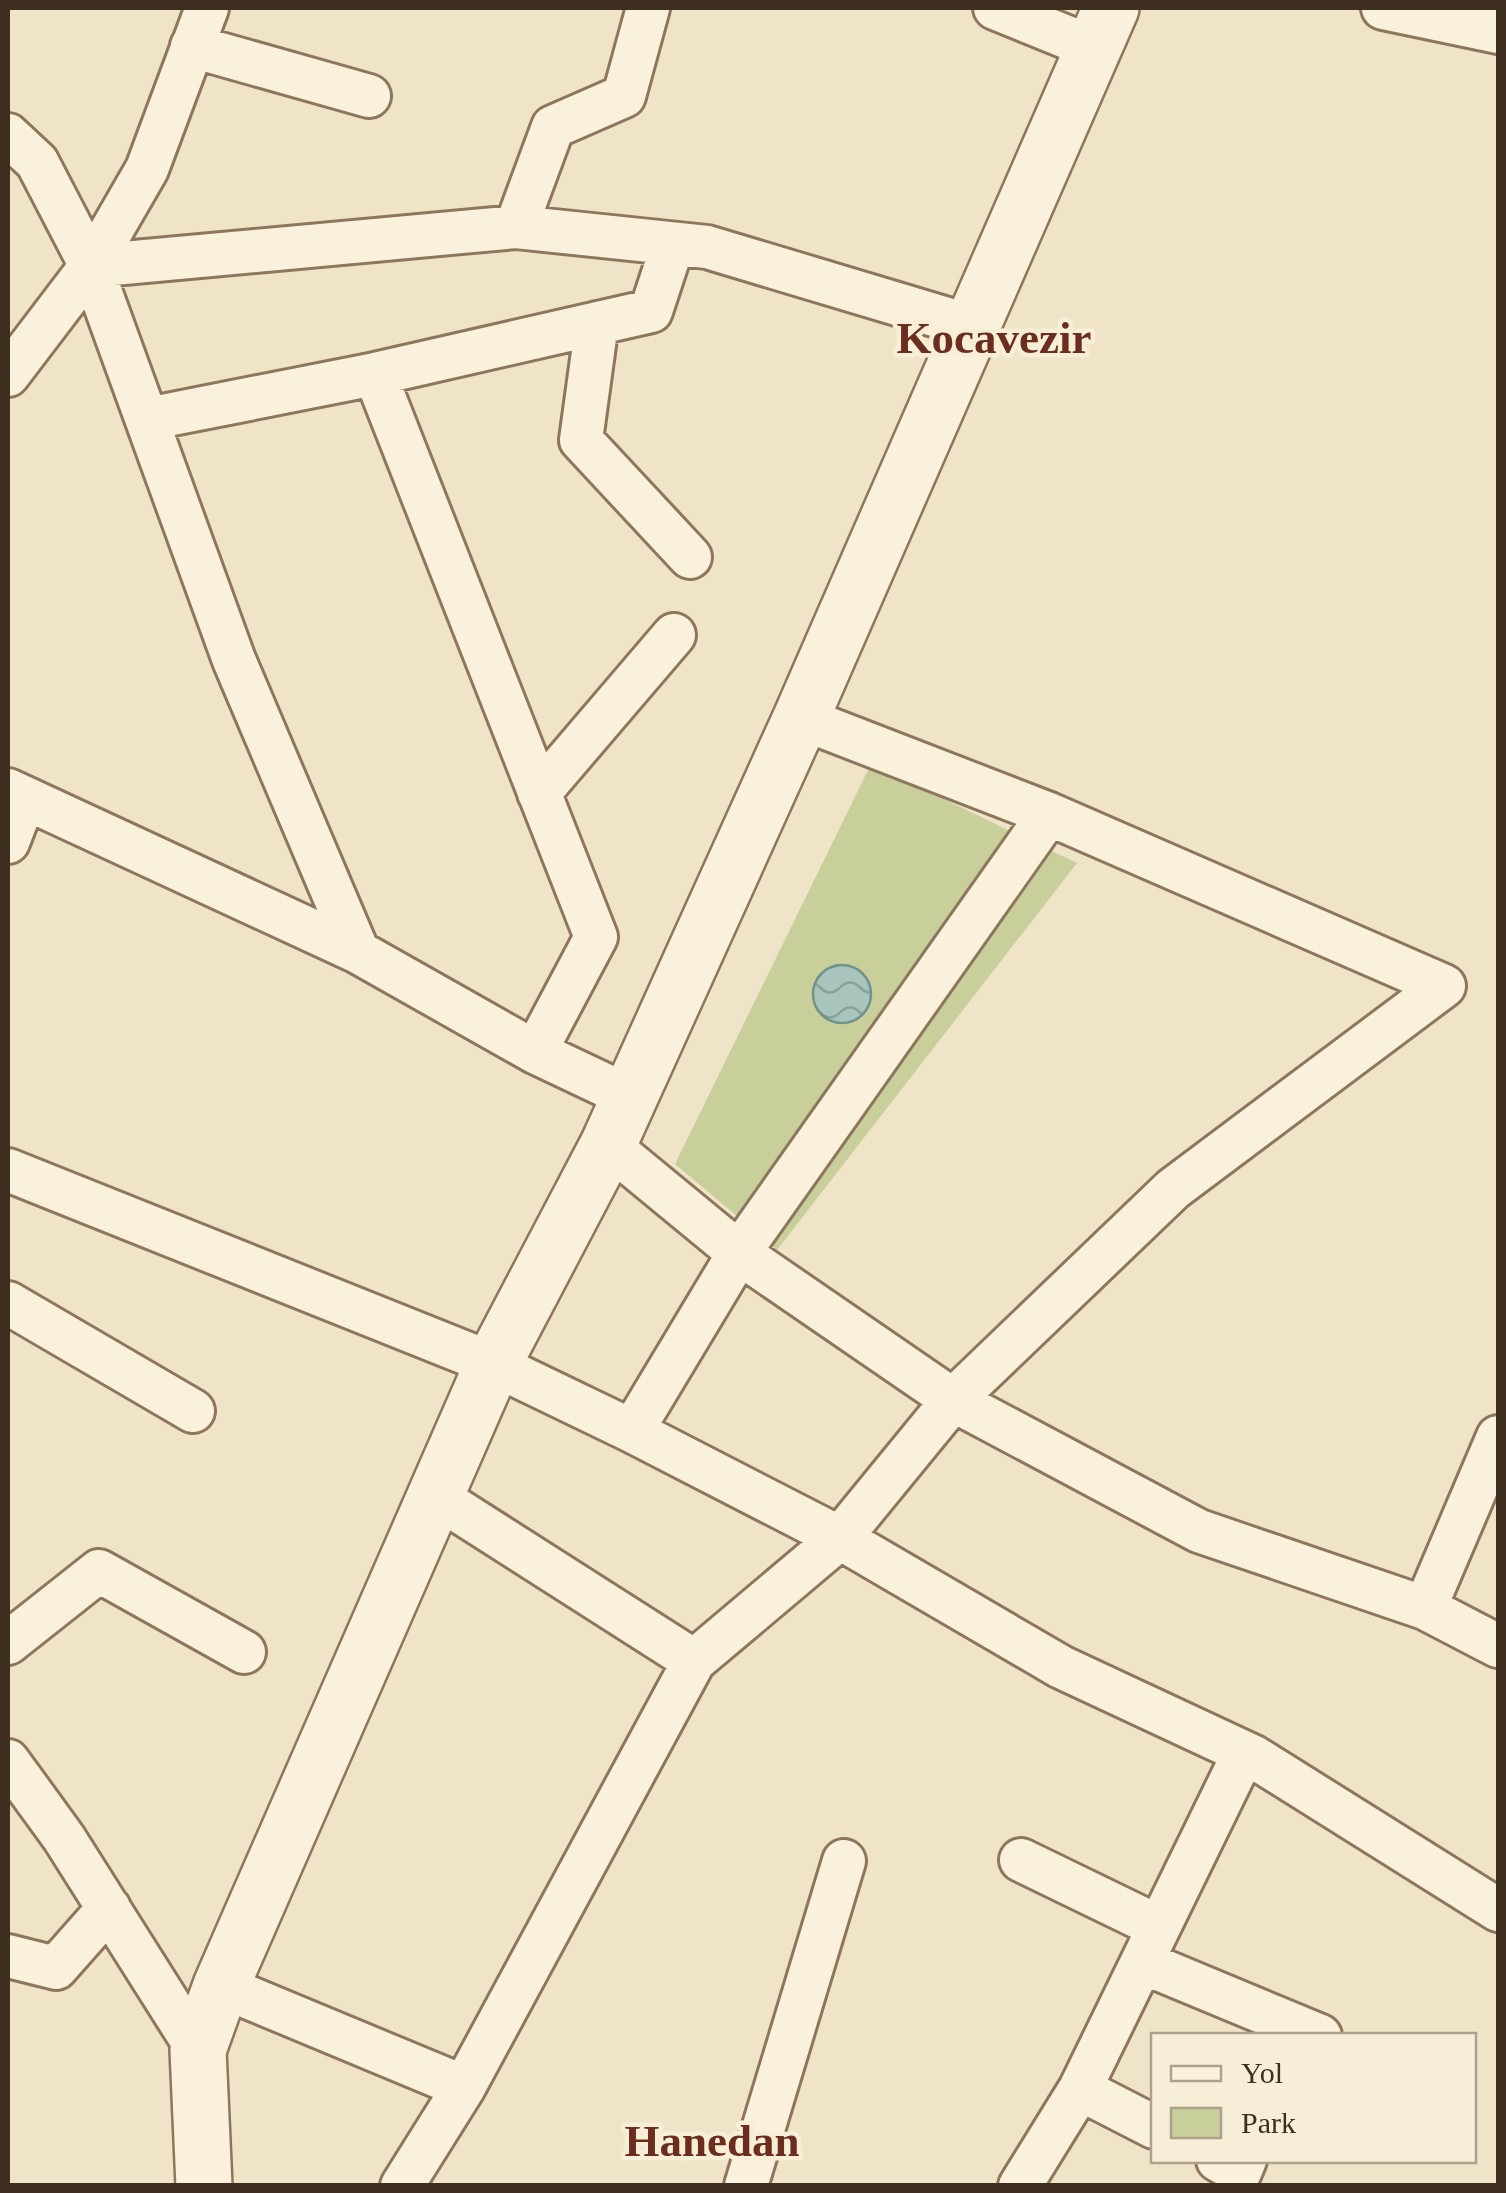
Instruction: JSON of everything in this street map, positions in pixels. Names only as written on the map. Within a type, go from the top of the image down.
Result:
[{"type":"street","points":[[516,228],[553,127],[624,96],[648,8]]},
{"type":"street","points":[[204,2186],[198,2050],[221,1986],[493,1364],[619,1121],[802,718],[1104,28],[995,8]]},
{"type":"street","points":[[1383,8],[1498,32]]},
{"type":"street","points":[[8,376],[91,266],[147,168],[200,27],[369,96]]},
{"type":"street","points":[[8,134],[37,162],[91,266],[234,660],[358,952]]},
{"type":"street","points":[[91,266],[516,228],[707,246],[974,327]]},
{"type":"street","points":[[147,418],[375,374],[651,311],[673,244]]},
{"type":"street","points":[[597,323],[581,440],[690,557]]},
{"type":"street","points":[[375,374],[596,937],[534,1052]]},
{"type":"street","points":[[539,793],[674,636]]},
{"type":"street","points":[[402,2186],[464,2087],[694,1661],[840,1538],[953,1400],[1174,1190],[1444,986],[1049,814],[802,718]]},
{"type":"street","points":[[8,842],[16,794],[358,952],[534,1052],[619,1121],[739,1253],[953,1400],[1199,1531],[1425,1608],[1498,1646]]},
{"type":"street","points":[[632,1430],[739,1253],[1049,814]]},
{"type":"street","points":[[8,1170],[493,1364],[632,1430],[840,1538],[1061,1667],[1244,1752],[1498,1910]]},
{"type":"street","points":[[8,1303],[192,1411]]},
{"type":"street","points":[[1425,1608],[1498,1437]]},
{"type":"street","points":[[437,1498],[694,1661]]},
{"type":"street","points":[[8,1643],[99,1571],[244,1652]]},
{"type":"street","points":[[1020,2186],[1080,2089],[1244,1752]]},
{"type":"street","points":[[8,1762],[109,1908],[198,2050]]},
{"type":"street","points":[[746,2186],[844,1860]]},
{"type":"street","points":[[1021,1860],[1150,1944],[1311,2033]]},
{"type":"street","points":[[8,1956],[56,1968],[109,1908]]},
{"type":"street","points":[[221,1986],[464,2087]]},
{"type":"street","points":[[1080,2089],[1151,2125]]},
{"type":"street","points":[[1224,2163],[1240,2172],[1244,2163]]},
{"type":"green space","points":[[871,764],[1077,863],[777,1250],[675,1164]]},
{"type":"water","points":[[842,965],[862,974],[871,994],[862,1014],[842,1023],[822,1014],[813,994],[822,974]]},
{"type":"district","name":"Kocavezir","points":[[994,338]]},
{"type":"district","name":"Hanedan","points":[[712,2141]]}]
